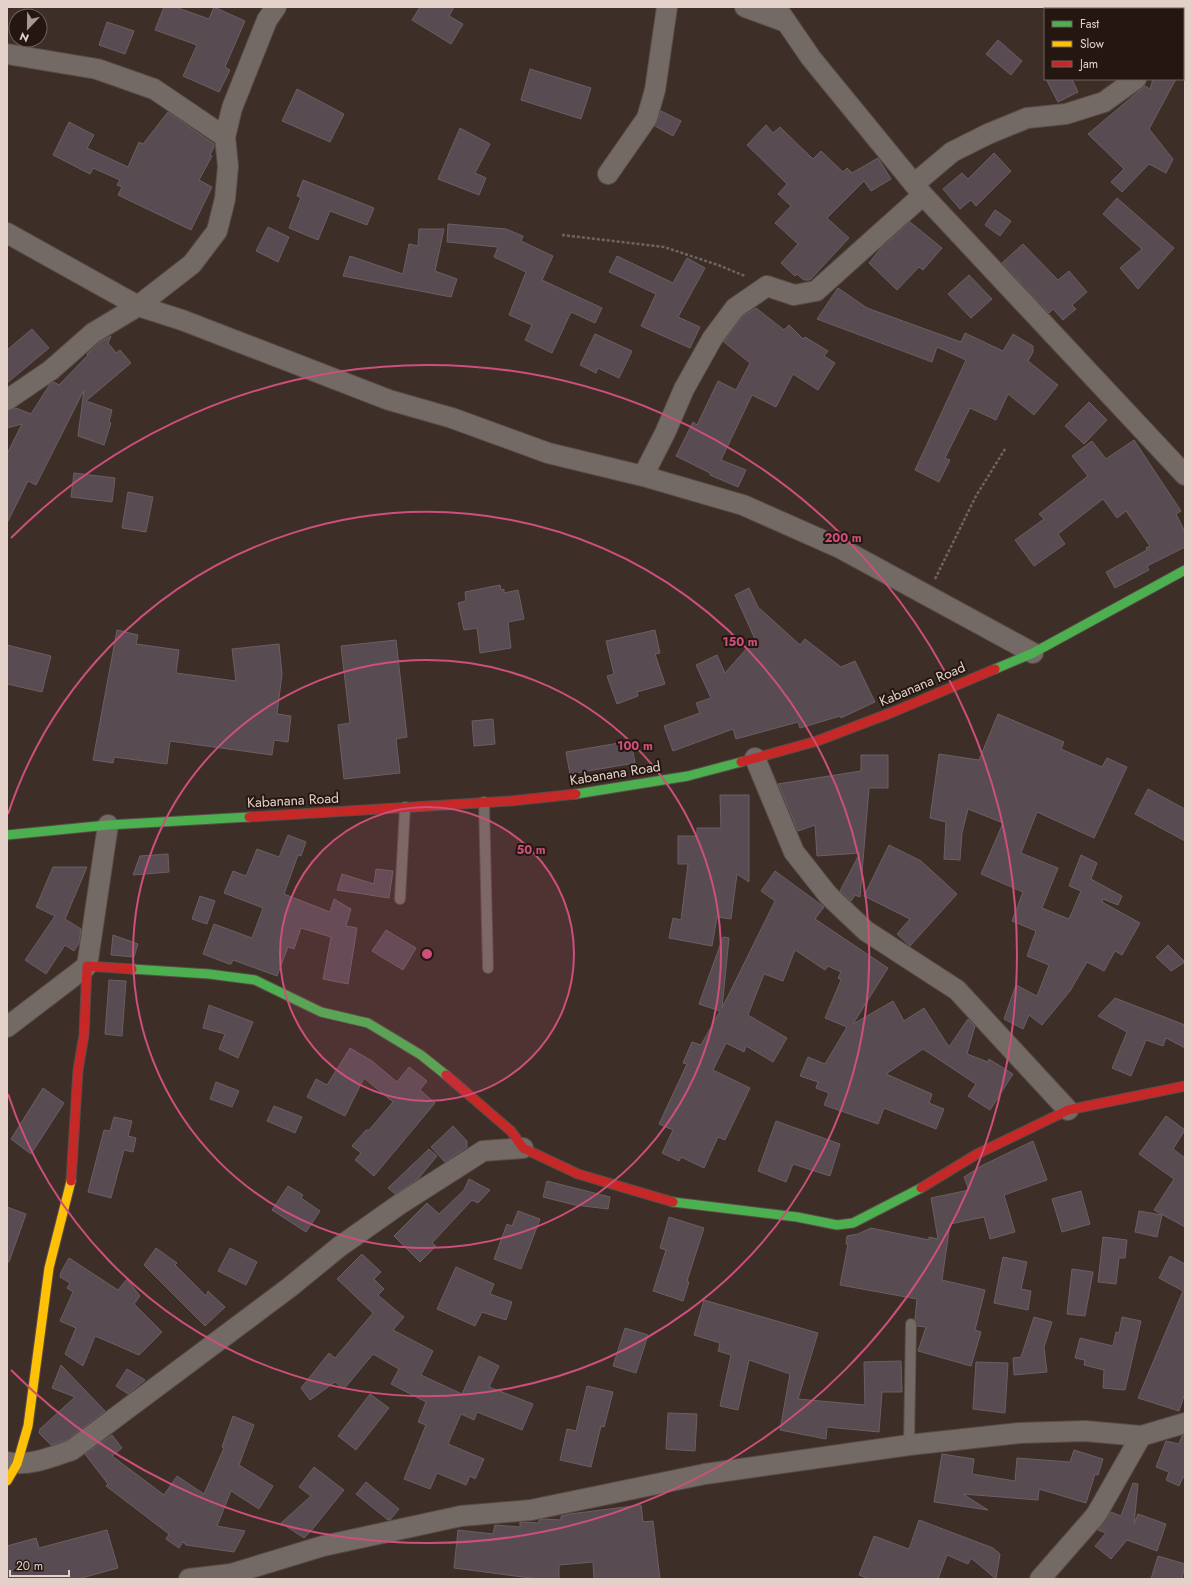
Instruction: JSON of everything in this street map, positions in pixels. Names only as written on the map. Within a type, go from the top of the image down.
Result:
[{"type":"street","points":[[7,400],[51,370],[93,333],[138,306],[192,264],[217,231],[225,199],[228,166],[225,137],[232,108],[247,66],[267,20],[276,7]]},
{"type":"street","points":[[608,174],[647,118],[655,90],[667,7]]},
{"type":"street","points":[[746,7],[781,15],[811,58],[918,189],[1185,475]]},
{"type":"street","points":[[7,54],[97,69],[154,89],[225,137]]},
{"type":"street","points":[[643,476],[665,433],[684,389],[712,339],[735,308],[767,286],[794,295],[816,291],[918,189],[952,152],[988,134],[1027,118],[1066,114],[1104,102],[1135,80]]},
{"type":"street","points":[[7,233],[138,306],[182,320],[389,400],[452,418],[548,453],[643,476],[743,505],[840,548],[1033,653]]},
{"type":"street","name":"Kabanana Road","points":[[7,835],[108,825],[484,802],[602,791],[688,776],[817,741],[1033,653],[1185,570]]},
{"type":"street","points":[[755,758],[794,852],[828,895],[866,931],[957,990],[1068,1110]]},
{"type":"street","points":[[10,1469],[28,1426],[49,1268],[72,1175],[78,1070],[84,1035],[87,966],[108,825]]},
{"type":"street","points":[[7,1027],[87,966],[209,974],[255,980],[321,1012],[368,1023],[421,1055],[471,1095],[511,1131],[523,1148],[578,1174],[665,1201],[797,1217],[837,1225],[853,1223],[923,1187],[977,1154],[1068,1110],[1185,1086]]},
{"type":"street","points":[[10,1469],[72,1450],[253,1315],[340,1247],[400,1204],[483,1151],[523,1148]]},
{"type":"street","points":[[189,1579],[231,1574],[323,1546],[461,1516],[531,1510],[705,1474],[908,1445],[1019,1433],[1085,1431],[1141,1436],[1185,1423]]},
{"type":"street","points":[[1040,1579],[1096,1515],[1141,1436]]},
{"type":"lane","points":[[484,802],[488,968]]},
{"type":"lane","points":[[400,899],[405,807]]},
{"type":"lane","points":[[908,1445],[911,1324]]},
{"type":"path","points":[[562,235],[664,247],[718,265],[767,286]]},
{"type":"path","points":[[927,595],[976,496],[1005,449]]},
{"type":"building","points":[[164,7],[175,7],[209,19],[214,7],[245,21],[225,67],[230,70],[219,92],[183,76],[197,45],[155,30]]},
{"type":"building","points":[[420,7],[454,7],[449,16],[463,24],[451,44],[412,20]]},
{"type":"building","points":[[107,22],[134,31],[125,54],[99,45]]},
{"type":"building","points":[[998,40],[1022,61],[1011,75],[986,54]]},
{"type":"building","points":[[530,69],[591,88],[581,119],[521,100]]},
{"type":"building","points":[[1047,80],[1072,80],[1078,92],[1058,102]]},
{"type":"building","points":[[1153,80],[1175,80],[1149,129],[1173,159],[1166,173],[1149,164],[1122,192],[1111,182],[1124,169],[1088,134],[1145,86],[1150,89]]},
{"type":"building","points":[[297,89],[344,114],[330,142],[282,121]]},
{"type":"building","points":[[661,111],[681,121],[673,136],[655,126]]},
{"type":"building","points":[[168,112],[214,144],[210,155],[212,156],[199,180],[212,187],[191,230],[118,195],[122,187],[117,185],[120,180],[93,168],[90,174],[53,155],[69,122],[94,135],[87,148],[128,167],[139,142],[143,144]]},
{"type":"building","points":[[766,125],[773,133],[780,127],[813,159],[821,151],[843,172],[847,168],[852,173],[878,158],[891,179],[871,191],[864,181],[827,218],[849,238],[810,280],[804,280],[797,274],[795,276],[781,263],[798,244],[775,223],[791,206],[778,194],[787,184],[747,145]]},
{"type":"building","points":[[460,128],[490,144],[475,173],[486,178],[479,195],[438,179]]},
{"type":"building","points":[[994,153],[1011,171],[976,206],[971,200],[960,209],[943,189],[962,173],[968,179]]},
{"type":"building","points":[[303,180],[374,208],[367,225],[330,211],[318,240],[289,228],[301,197],[297,196]]},
{"type":"building","points":[[1117,198],[1174,248],[1138,289],[1120,268],[1142,249],[1103,214]]},
{"type":"building","points":[[995,210],[1011,221],[1000,236],[985,225]]},
{"type":"building","points":[[910,222],[942,248],[923,270],[919,267],[897,290],[869,263],[881,248]]},
{"type":"building","points":[[448,224],[506,229],[523,236],[521,241],[553,256],[542,280],[602,308],[595,323],[571,312],[552,353],[525,340],[532,325],[509,315],[526,272],[494,257],[498,247],[447,242]]},
{"type":"building","points":[[268,227],[289,237],[278,262],[256,251]]},
{"type":"building","points":[[419,229],[444,229],[435,271],[457,279],[451,297],[343,276],[350,256],[403,274],[409,244],[418,246]]},
{"type":"building","points":[[1023,244],[1058,280],[1069,271],[1087,292],[1072,305],[1076,309],[1063,320],[1053,309],[1049,313],[1002,263]]},
{"type":"building","points":[[617,256],[673,283],[687,258],[705,268],[678,317],[700,327],[690,348],[641,326],[656,294],[609,272]]},
{"type":"building","points":[[969,275],[992,299],[971,318],[948,294]]},
{"type":"building","points":[[838,288],[867,308],[961,342],[965,333],[1003,351],[1013,334],[1033,346],[1033,352],[1028,361],[1058,385],[1034,415],[1008,394],[996,420],[970,408],[945,458],[950,460],[939,482],[915,470],[966,360],[937,347],[932,362],[817,319]]},
{"type":"building","points":[[756,308],[784,330],[789,325],[803,339],[805,337],[828,351],[824,356],[835,363],[818,390],[793,374],[776,407],[752,395],[721,460],[746,470],[738,487],[710,475],[710,473],[676,456],[693,422],[697,425],[718,381],[736,390],[750,363],[724,342],[743,316]]},
{"type":"building","points":[[32,329],[49,348],[7,383],[7,350]]},
{"type":"building","points":[[595,334],[632,351],[619,378],[598,368],[596,373],[580,365]]},
{"type":"building","points":[[111,336],[108,343],[116,353],[120,350],[131,363],[86,401],[112,410],[109,422],[111,423],[104,445],[78,436],[84,390],[36,485],[28,481],[7,523],[7,454],[22,424],[7,428],[7,411],[16,408],[31,414],[50,384],[54,382],[59,385],[88,355],[87,354],[100,342]]},
{"type":"building","points":[[1089,402],[1107,420],[1084,444],[1065,426]]},
{"type":"building","points":[[1134,440],[1181,511],[1176,514],[1185,532],[1185,547],[1147,566],[1149,570],[1115,588],[1106,572],[1147,550],[1146,548],[1150,546],[1126,511],[1117,518],[1103,499],[1058,534],[1065,544],[1034,566],[1015,540],[1044,519],[1039,514],[1088,476],[1072,456],[1092,441],[1106,459]]},
{"type":"building","points":[[74,473],[115,478],[112,502],[71,497]]},
{"type":"building","points":[[128,492],[153,497],[146,532],[122,528]]},
{"type":"building","points":[[500,585],[501,590],[504,589],[504,593],[518,590],[524,619],[508,622],[511,648],[480,653],[477,628],[464,630],[458,603],[466,601],[465,592]]},
{"type":"building","points":[[749,588],[758,607],[800,645],[805,639],[841,667],[855,661],[875,702],[841,718],[840,716],[800,728],[798,722],[736,739],[733,729],[673,751],[664,726],[700,713],[696,703],[711,698],[696,665],[717,655],[725,673],[755,639],[735,595]]},
{"type":"building","points":[[117,630],[138,635],[136,644],[179,650],[176,673],[236,681],[232,649],[279,644],[282,674],[277,714],[291,716],[288,742],[274,740],[272,755],[170,741],[167,764],[114,757],[113,763],[93,760]]},
{"type":"building","points":[[655,630],[660,653],[655,654],[665,684],[637,692],[638,696],[617,704],[607,676],[614,674],[606,641]]},
{"type":"building","points":[[396,640],[407,737],[396,739],[400,773],[344,779],[338,725],[350,723],[341,646]]},
{"type":"building","points":[[7,645],[51,656],[42,692],[7,684]]},
{"type":"building","points":[[998,714],[1064,742],[1061,749],[1102,767],[1107,758],[1127,767],[1094,838],[1037,812],[1021,853],[1058,868],[1042,908],[1069,919],[1081,891],[1069,886],[1081,855],[1097,863],[1091,879],[1122,896],[1118,905],[1103,899],[1102,902],[1140,923],[1122,955],[1115,951],[1104,971],[1087,962],[1070,991],[1042,1025],[1029,1015],[1023,1029],[1004,1019],[1016,985],[1037,996],[1049,965],[1027,956],[1036,931],[1012,921],[1023,892],[981,874],[1003,823],[968,809],[962,833],[960,860],[944,859],[946,822],[930,818],[939,754],[979,760]]},
{"type":"building","points":[[493,719],[495,744],[474,746],[472,721]]},
{"type":"building","points":[[631,741],[635,763],[570,774],[566,752]]},
{"type":"building","points":[[861,755],[888,755],[888,788],[869,788],[860,897],[855,895],[851,901],[840,891],[860,853],[817,856],[815,825],[798,831],[778,784],[861,771]]},
{"type":"building","points":[[1148,789],[1185,809],[1185,841],[1135,814]]},
{"type":"building","points":[[720,795],[749,795],[749,882],[737,874],[731,919],[717,917],[712,946],[669,938],[673,918],[681,920],[688,864],[678,864],[678,836],[697,836],[697,828],[721,828]]},
{"type":"building","points":[[288,835],[306,842],[301,856],[298,855],[284,894],[330,912],[334,899],[351,909],[346,926],[357,928],[348,984],[323,979],[331,937],[301,928],[294,949],[288,947],[277,976],[233,960],[231,964],[229,964],[203,954],[214,924],[252,938],[263,908],[224,893],[233,871],[246,876],[257,849],[279,857]]},
{"type":"building","points":[[889,845],[921,861],[957,894],[910,946],[897,934],[910,919],[864,896]]},
{"type":"building","points":[[168,854],[169,872],[133,875],[140,856]]},
{"type":"building","points":[[53,867],[87,867],[65,919],[81,929],[79,943],[74,951],[65,945],[46,974],[25,960],[55,916],[36,907]]},
{"type":"building","points":[[376,869],[393,871],[389,898],[337,890],[342,874],[374,884]]},
{"type":"building","points":[[775,871],[824,907],[815,919],[888,968],[853,1024],[893,1001],[904,1021],[924,1008],[949,1047],[968,1019],[975,1026],[967,1054],[988,1062],[989,1059],[1013,1074],[990,1110],[968,1096],[976,1084],[923,1049],[886,1074],[932,1094],[929,1103],[944,1109],[936,1129],[884,1108],[878,1124],[824,1105],[829,1093],[816,1088],[818,1082],[800,1076],[808,1057],[825,1064],[847,1027],[825,1018],[841,980],[838,978],[841,972],[828,966],[825,970],[795,950],[783,981],[764,974],[748,1015],[787,1038],[773,1062],[746,1046],[744,1052],[726,1043],[713,1070],[750,1088],[725,1140],[718,1137],[704,1168],[681,1157],[679,1161],[662,1153],[673,1130],[659,1124],[687,1064],[683,1063],[692,1042],[701,1045],[720,1011],[699,1004],[723,937],[729,938],[722,1008],[775,901],[761,891]]},
{"type":"building","points":[[200,896],[215,901],[207,924],[192,919]]},
{"type":"building","points":[[386,930],[416,948],[403,970],[372,951]]},
{"type":"building","points":[[113,935],[138,944],[134,957],[111,955]]},
{"type":"building","points":[[1168,945],[1185,962],[1171,971],[1156,957]]},
{"type":"building","points":[[109,980],[126,981],[122,1036],[105,1034]]},
{"type":"building","points":[[1115,998],[1185,1025],[1185,1048],[1166,1038],[1163,1046],[1146,1040],[1131,1076],[1112,1068],[1127,1032],[1098,1016]]},
{"type":"building","points":[[209,1005],[253,1022],[238,1058],[219,1049],[225,1034],[203,1028]]},
{"type":"building","points":[[350,1048],[372,1061],[397,1082],[409,1067],[427,1081],[420,1090],[435,1103],[374,1176],[355,1160],[361,1153],[352,1146],[366,1130],[369,1130],[393,1102],[364,1078],[345,1116],[307,1097],[316,1079],[327,1085]]},
{"type":"building","points":[[216,1082],[239,1091],[232,1107],[210,1099]]},
{"type":"building","points":[[43,1088],[64,1103],[31,1154],[11,1139]]},
{"type":"building","points":[[274,1106],[302,1117],[295,1133],[267,1121]]},
{"type":"building","points":[[1166,1116],[1185,1130],[1173,1149],[1185,1158],[1185,1227],[1154,1210],[1174,1179],[1139,1154]]},
{"type":"building","points":[[114,1117],[132,1121],[128,1136],[136,1138],[133,1152],[124,1150],[111,1198],[88,1192],[104,1130],[110,1131]]},
{"type":"building","points":[[776,1121],[840,1144],[830,1176],[793,1164],[786,1182],[758,1171]]},
{"type":"building","points":[[453,1126],[467,1141],[467,1147],[445,1162],[431,1147]]},
{"type":"building","points":[[1033,1141],[1047,1180],[1004,1195],[1015,1232],[990,1239],[984,1217],[950,1224],[942,1280],[985,1290],[975,1330],[981,1332],[971,1366],[918,1351],[926,1327],[917,1326],[915,1319],[917,1299],[840,1285],[848,1244],[846,1244],[847,1236],[858,1234],[871,1228],[929,1240],[929,1237],[938,1239],[931,1198],[969,1190],[964,1177],[983,1165]]},
{"type":"building","points":[[429,1149],[437,1156],[418,1179],[395,1194],[388,1188]]},
{"type":"building","points":[[469,1179],[490,1190],[478,1203],[472,1200],[432,1243],[436,1246],[420,1262],[394,1236],[427,1203],[439,1214],[464,1190]]},
{"type":"building","points":[[547,1181],[610,1197],[608,1209],[575,1205],[543,1197]]},
{"type":"building","points":[[288,1186],[303,1195],[301,1198],[320,1211],[306,1232],[272,1210]]},
{"type":"building","points":[[1081,1191],[1090,1224],[1062,1232],[1052,1199]]},
{"type":"building","points":[[7,1207],[26,1214],[9,1262],[7,1261]]},
{"type":"building","points":[[518,1211],[540,1219],[521,1269],[494,1259],[507,1224],[512,1226]]},
{"type":"building","points":[[1139,1211],[1162,1215],[1157,1237],[1135,1232]]},
{"type":"building","points":[[669,1217],[704,1228],[687,1281],[689,1282],[683,1301],[653,1291],[666,1250],[660,1248]]},
{"type":"building","points":[[1103,1237],[1127,1240],[1125,1258],[1119,1258],[1116,1284],[1098,1282]]},
{"type":"building","points":[[156,1248],[177,1263],[175,1265],[206,1296],[208,1291],[225,1307],[205,1326],[144,1265]]},
{"type":"building","points":[[230,1248],[257,1262],[246,1285],[218,1271]]},
{"type":"building","points":[[362,1254],[381,1272],[374,1279],[384,1289],[378,1295],[404,1317],[393,1330],[433,1351],[421,1375],[462,1394],[479,1356],[499,1366],[489,1387],[533,1404],[522,1430],[477,1412],[474,1420],[461,1414],[448,1444],[484,1459],[475,1479],[470,1476],[466,1485],[437,1473],[430,1489],[404,1479],[426,1425],[418,1422],[426,1402],[391,1384],[399,1369],[373,1354],[344,1389],[335,1382],[310,1400],[301,1388],[329,1353],[335,1358],[373,1313],[337,1279]]},
{"type":"building","points":[[1170,1256],[1185,1264],[1185,1393],[1179,1411],[1138,1398],[1183,1291],[1159,1278]]},
{"type":"building","points":[[1003,1257],[1027,1262],[1021,1289],[1031,1291],[1028,1310],[994,1303]]},
{"type":"building","points":[[69,1258],[118,1290],[127,1279],[140,1296],[134,1304],[162,1332],[139,1355],[95,1336],[83,1366],[65,1354],[76,1328],[60,1321],[73,1292],[67,1288],[70,1283],[60,1277],[61,1272]]},
{"type":"building","points":[[456,1267],[494,1284],[490,1294],[512,1302],[506,1320],[482,1312],[475,1326],[437,1309]]},
{"type":"building","points":[[1072,1269],[1093,1272],[1085,1316],[1067,1314]]},
{"type":"building","points":[[704,1300],[818,1333],[798,1399],[865,1405],[864,1362],[901,1361],[902,1392],[882,1392],[879,1432],[827,1427],[826,1439],[780,1430],[790,1374],[749,1360],[738,1410],[720,1406],[731,1355],[718,1351],[720,1343],[694,1335]]},
{"type":"building","points":[[1034,1317],[1052,1322],[1044,1347],[1047,1372],[1014,1375],[1013,1358],[1021,1357]]},
{"type":"building","points":[[1122,1317],[1141,1321],[1125,1390],[1103,1388],[1104,1370],[1084,1365],[1085,1360],[1075,1358],[1080,1338],[1113,1346],[1116,1332],[1119,1333]]},
{"type":"building","points":[[625,1328],[648,1335],[636,1373],[613,1366]]},
{"type":"building","points":[[976,1362],[1008,1363],[1005,1413],[973,1409]]},
{"type":"building","points":[[61,1365],[105,1411],[67,1440],[51,1445],[39,1433],[40,1429],[75,1397],[52,1388]]},
{"type":"building","points":[[127,1369],[145,1380],[128,1394],[116,1386]]},
{"type":"building","points":[[587,1386],[613,1392],[604,1427],[601,1426],[591,1467],[560,1460],[567,1429],[576,1431]]},
{"type":"building","points":[[370,1394],[389,1408],[356,1450],[338,1436]]},
{"type":"building","points":[[668,1413],[697,1414],[695,1451],[666,1449]]},
{"type":"building","points":[[233,1416],[254,1425],[239,1465],[273,1486],[259,1509],[231,1491],[217,1526],[245,1531],[234,1552],[186,1545],[183,1542],[179,1548],[166,1539],[169,1534],[106,1486],[108,1484],[85,1454],[112,1435],[122,1448],[112,1456],[164,1495],[177,1476],[204,1494],[224,1448],[222,1447]]},
{"type":"building","points":[[1185,1435],[1185,1478],[1183,1477],[1179,1486],[1166,1480],[1169,1472],[1156,1467],[1166,1441],[1179,1444],[1182,1436]]},
{"type":"building","points":[[1074,1450],[1103,1459],[1098,1475],[1095,1474],[1086,1503],[1039,1489],[1038,1500],[963,1494],[988,1510],[934,1502],[942,1454],[974,1459],[972,1474],[1015,1481],[1017,1458],[1070,1462]]},
{"type":"building","points":[[314,1467],[344,1490],[304,1538],[281,1523],[311,1496],[299,1487]]},
{"type":"building","points":[[366,1482],[399,1509],[390,1520],[388,1520],[356,1494]]},
{"type":"building","points":[[1133,1483],[1138,1484],[1134,1524],[1138,1514],[1166,1524],[1157,1551],[1127,1540],[1111,1559],[1095,1546],[1106,1533],[1098,1530],[1111,1512],[1121,1516]]},
{"type":"building","points":[[641,1505],[643,1522],[653,1521],[660,1579],[594,1579],[593,1562],[559,1565],[559,1579],[538,1579],[454,1568],[458,1530],[493,1534],[495,1525],[520,1527],[520,1522],[539,1523],[539,1520],[542,1519],[561,1520],[561,1516],[570,1514]]},
{"type":"building","points":[[919,1520],[993,1548],[1000,1554],[996,1579],[971,1558],[968,1564],[947,1555],[938,1579],[870,1579],[859,1575],[874,1536],[909,1549]]},
{"type":"building","points":[[107,1530],[118,1568],[78,1579],[7,1579],[7,1546],[36,1538],[39,1548]]},
{"type":"building","points":[[1158,1556],[1185,1564],[1182,1579],[1151,1579]]},
{"type":"traffic: fast","points":[[995,669],[1033,653],[1185,570]]},
{"type":"traffic: fast","points":[[576,794],[688,776],[741,762]]},
{"type":"traffic: fast","points":[[7,835],[108,825],[249,817]]},
{"type":"traffic: fast","points":[[132,969],[209,974],[255,980],[321,1012],[368,1023],[421,1055],[446,1075]]},
{"type":"traffic: fast","points":[[673,1202],[797,1217],[837,1225],[853,1223],[921,1188]]},
{"type":"traffic: slow","points":[[7,1481],[17,1464],[28,1426],[49,1268],[71,1181]]},
{"type":"traffic: jam","points":[[741,762],[817,741],[893,712],[995,669]]},
{"type":"traffic: jam","points":[[249,817],[511,801],[576,794]]},
{"type":"traffic: jam","points":[[71,1181],[78,1070],[84,1035],[87,966],[132,969]]},
{"type":"traffic: jam","points":[[446,1075],[511,1131],[523,1148],[578,1174],[673,1202]]},
{"type":"traffic: jam","points":[[921,1188],[977,1154],[1068,1110],[1185,1086]]}]
